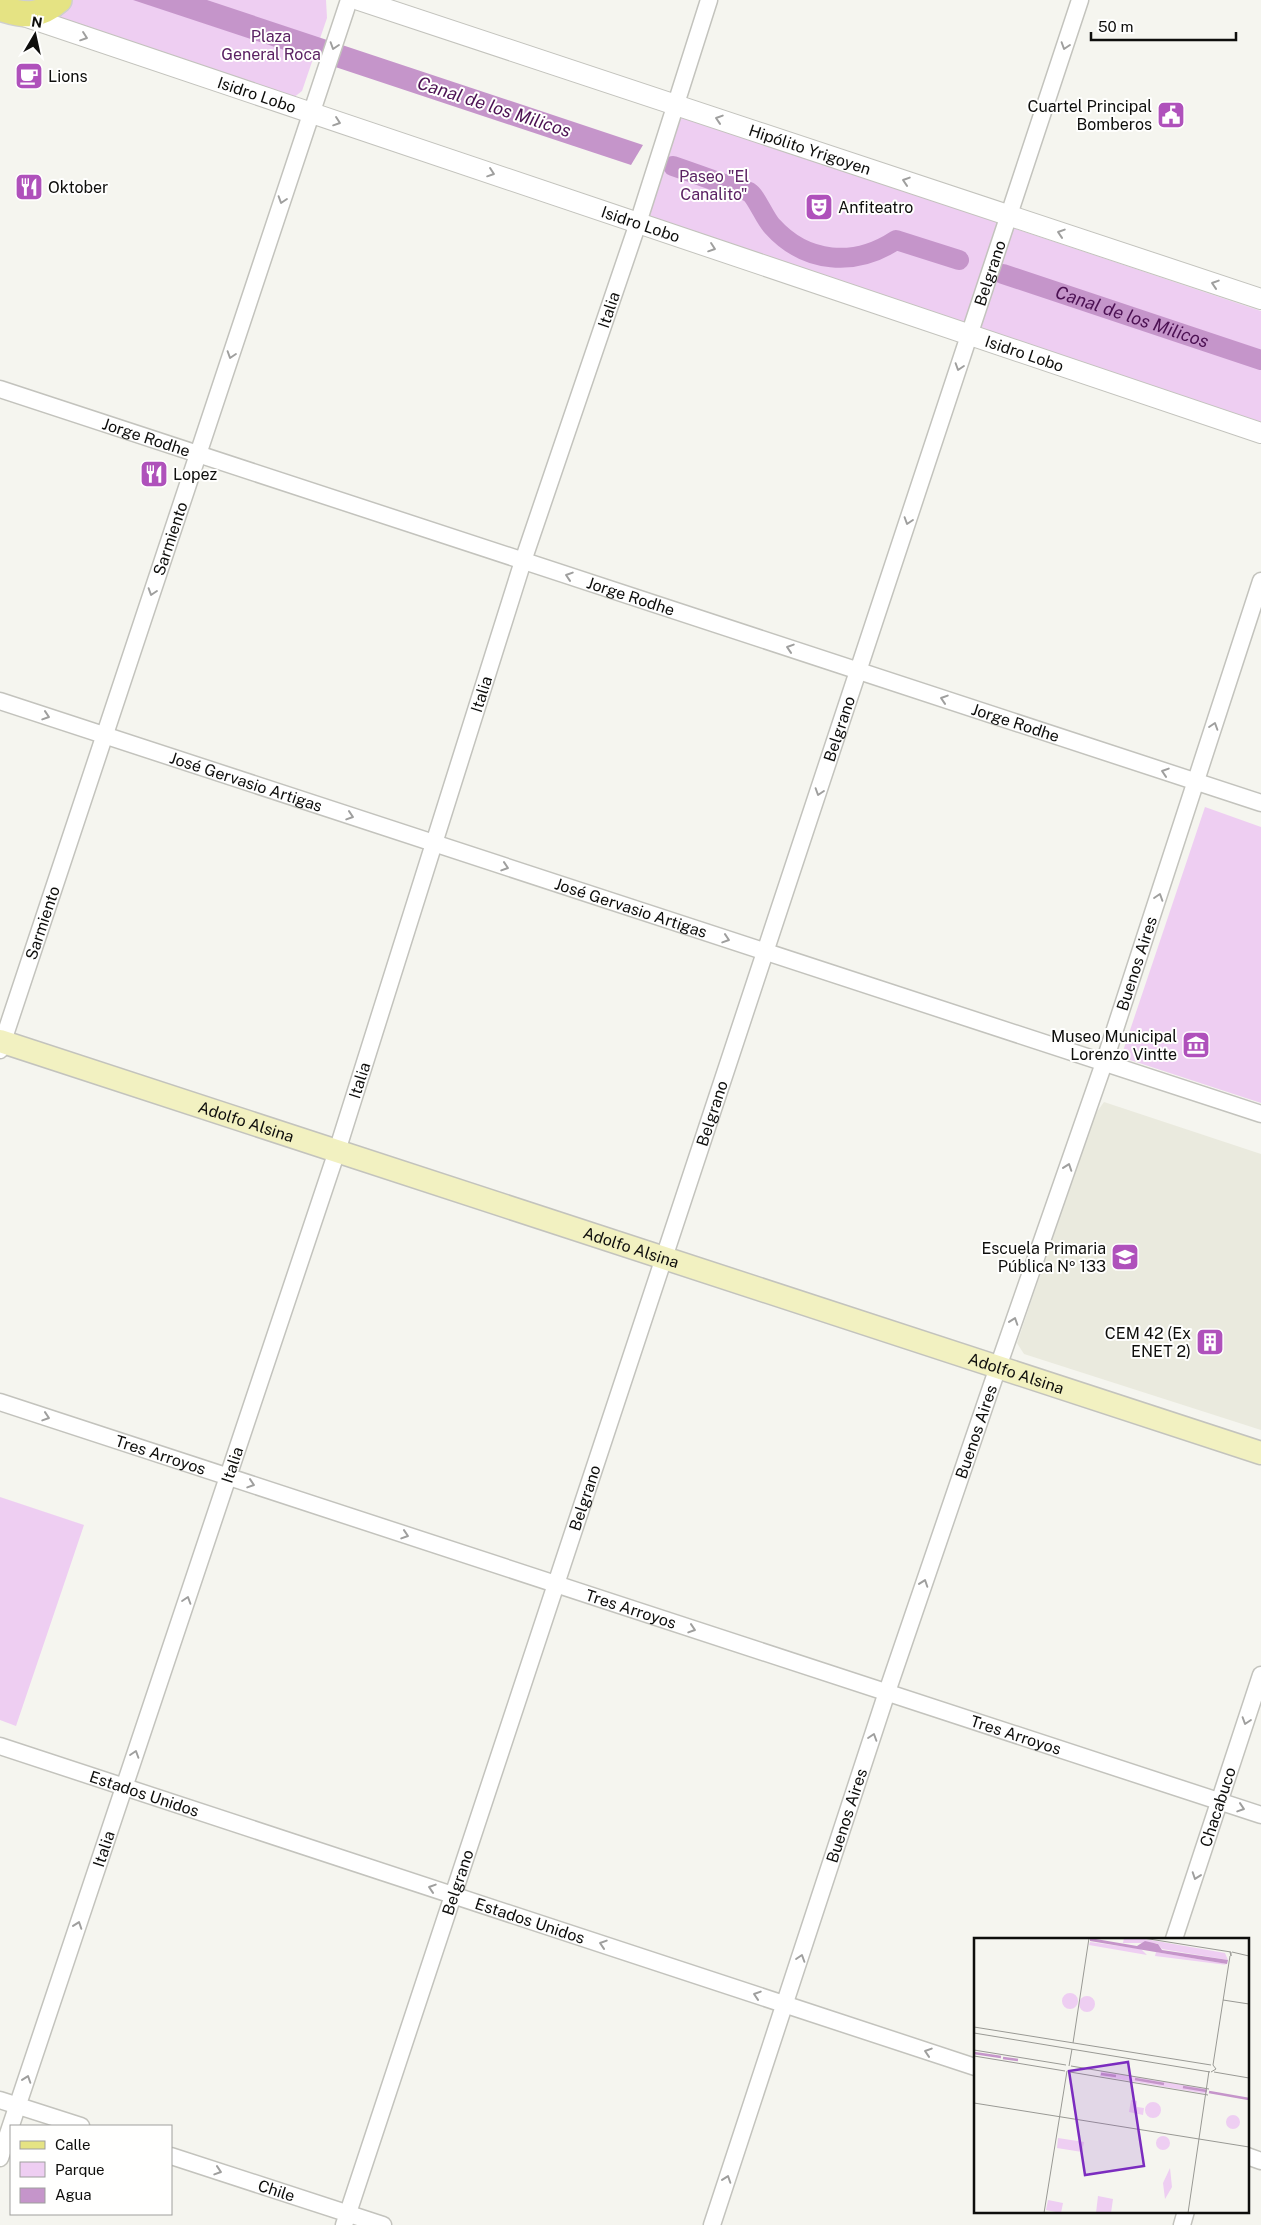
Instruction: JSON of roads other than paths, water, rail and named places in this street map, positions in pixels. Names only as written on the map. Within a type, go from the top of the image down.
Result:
[{"type":"main road","points":[[10,12],[46,9],[59,0]]},
{"type":"main road","name":"Adolfo Alsina","points":[[1,1044],[337,1151],[1261,1453]]},
{"type":"street","name":"Sarmiento","points":[[1,1044],[349,0]]},
{"type":"street","name":"Hipólito Yrigoyen","points":[[359,0],[1261,299]]},
{"type":"street","name":"Italia","points":[[11,2125],[337,1151],[523,561],[638,223],[709,0]]},
{"type":"street","name":"Belgrano","points":[[346,2219],[1080,0]]},
{"type":"street","name":"Isidro Lobo","points":[[10,12],[1261,432]]},
{"type":"street","name":"Jorge Rodhe","points":[[0,389],[1261,804]]},
{"type":"street","name":"Buenos Aires","points":[[712,2225],[887,1692],[1104,1063],[1261,581]]},
{"type":"street","name":"José Gervasio Artigas","points":[[0,701],[1261,1114]]},
{"type":"street","name":"Tres Arroyos","points":[[0,1402],[1261,1815]]},
{"type":"street","name":"Chacabuco","points":[[1174,1938],[1221,1802],[1261,1675]]},
{"type":"street","name":"Estados Unidos","points":[[0,1746],[974,2067]]},
{"type":"street","points":[[0,2100],[79,2125]]},
{"type":"street","name":"Italia","points":[[0,2158],[10,2129]]},
{"type":"street","name":"Chile","points":[[172,2156],[346,2219],[383,2225]]},
{"type":"street","points":[[1248,2156],[1261,2161]]},
{"type":"street","points":[[1182,2225],[1186,2212]]},
{"type":"water","points":[[133,0],[207,0],[643,145],[631,165]]},
{"type":"waterway","name":"Canal de los Milicos","points":[[673,166],[749,192],[755,198],[769,223],[785,239],[815,254],[831,257],[864,255],[896,240],[959,260]]},
{"type":"waterway","name":"Canal de los Milicos","points":[[1003,274],[1261,360]]},
{"type":"place","name":"Lions","points":[[29,76]]},
{"type":"place","name":"Cuartel Principal Bomberos","points":[[1171,115]]},
{"type":"place","name":"Oktober","points":[[29,187]]},
{"type":"place","name":"Anfiteatro","points":[[819,207]]},
{"type":"place","name":"Lopez","points":[[154,474]]},
{"type":"place","name":"Museo Municipal Lorenzo Vintte","points":[[1196,1045]]},
{"type":"place","name":"Escuela Primaria Pública Nº 133","points":[[1125,1257]]},
{"type":"place","name":"CEM 42 (Ex ENET 2)","points":[[1210,1342]]},
{"type":"park label","name":"Plaza General Roca","points":[[271,45]]},
{"type":"park label","name":"Paseo \"El Canalito\"","points":[[714,185]]}]
